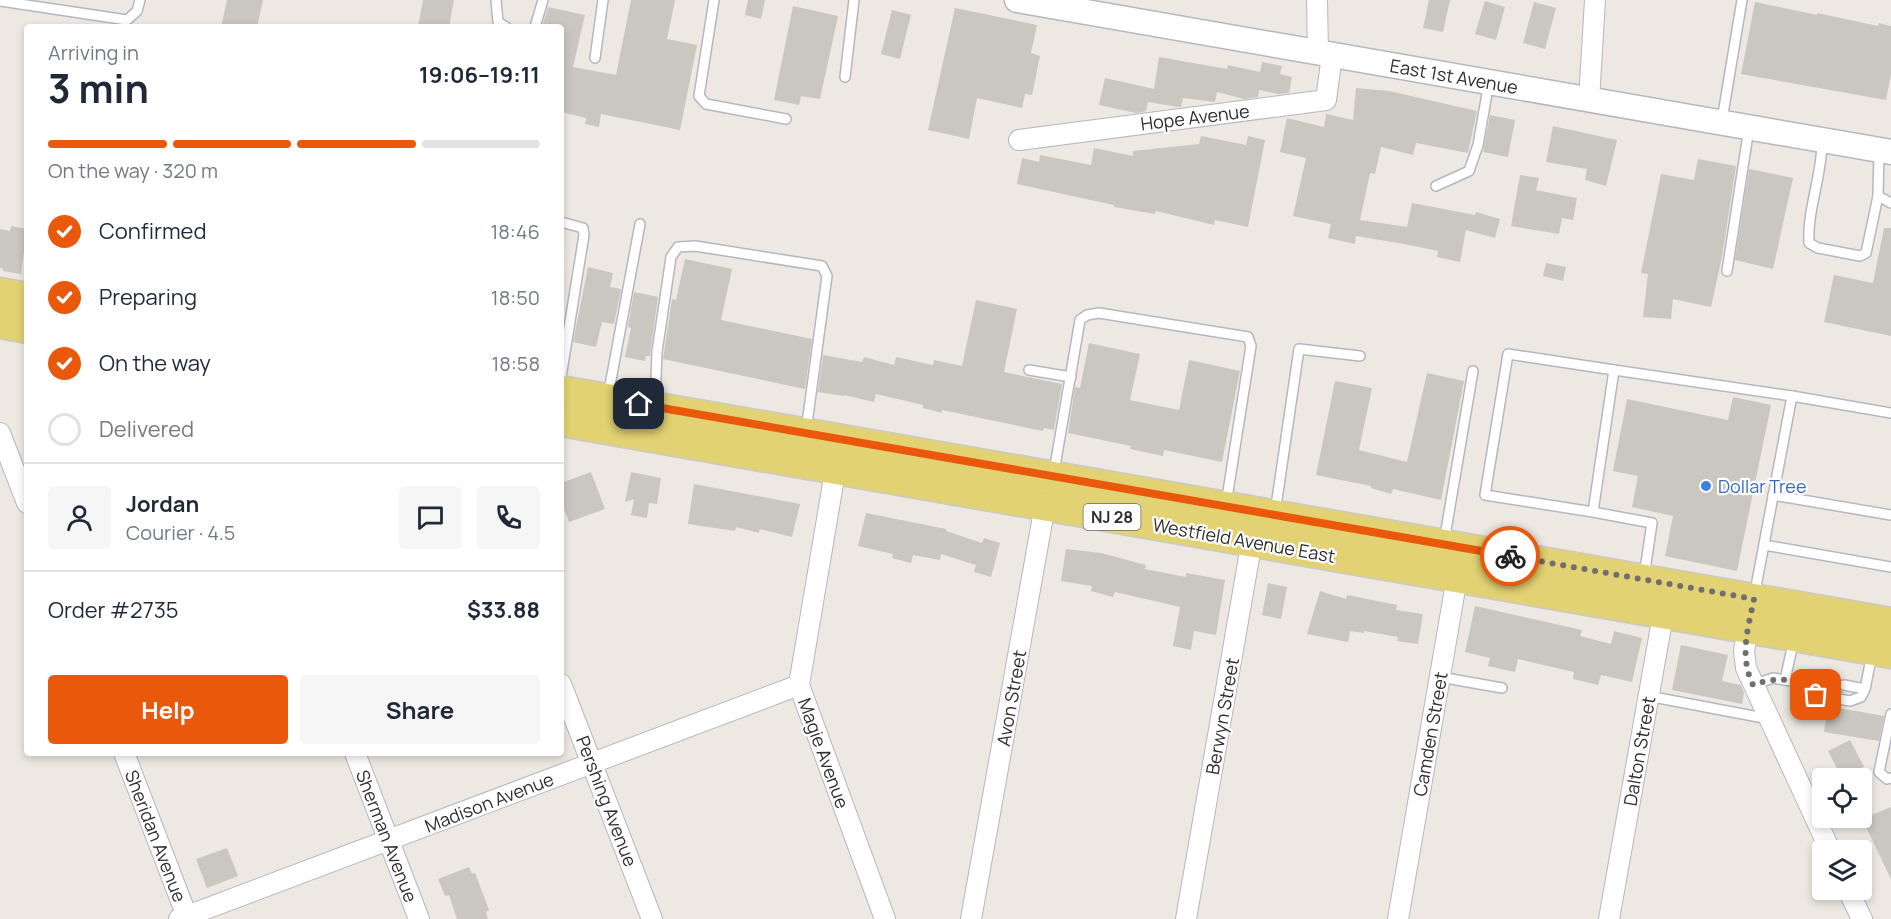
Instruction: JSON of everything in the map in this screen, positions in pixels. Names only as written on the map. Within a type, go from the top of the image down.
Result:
[{"type":"main road","points":[[0,293],[24,297]]},
{"type":"main road","points":[[0,323],[24,327]]},
{"type":"main road","name":"Westfield Avenue East","points":[[564,392],[1891,623]]},
{"type":"main road","points":[[650,436],[655,407]]},
{"type":"main road","name":"Westfield Avenue East","points":[[564,422],[1882,652]]},
{"type":"street","name":"East 1st Avenue","points":[[1017,0],[1082,6],[1325,54],[1885,151]]},
{"type":"street","points":[[1317,0],[1325,54]]},
{"type":"street","points":[[1589,100],[1595,0]]},
{"type":"street","name":"Hope Avenue","points":[[1019,140],[1326,100],[1325,54]]},
{"type":"street","points":[[0,433],[24,495]]},
{"type":"street","name":"Magie Avenue","points":[[840,439],[799,685],[885,919]]},
{"type":"street","name":"Avon Street","points":[[971,919],[1052,477]]},
{"type":"street","name":"Berwyn Street","points":[[1186,919],[1252,542],[1266,514]]},
{"type":"street","name":"Camden Street","points":[[1398,919],[1457,578],[1453,546]]},
{"type":"street","name":"Dalton Street","points":[[1609,919],[1663,613],[1656,582]]},
{"type":"street","points":[[1754,599],[1744,660],[1753,685],[1825,840]]},
{"type":"street","name":"Madison Avenue","points":[[184,918],[799,685]]},
{"type":"street","name":"Pershing Avenue","points":[[564,692],[652,919]]},
{"type":"street","name":"Sheridan Avenue","points":[[125,756],[184,918]]},
{"type":"street","name":"Sherman Avenue","points":[[356,756],[419,919]]},
{"type":"street","points":[[1853,900],[1862,919]]},
{"type":"lane","points":[[0,1],[128,20],[137,11],[140,0]]},
{"type":"lane","points":[[595,58],[603,0]]},
{"type":"lane","points":[[714,0],[699,96],[706,104],[786,119]]},
{"type":"lane","points":[[846,77],[854,0]]},
{"type":"lane","points":[[1722,123],[1742,0]]},
{"type":"lane","points":[[496,3],[498,22],[501,24]]},
{"type":"lane","points":[[536,24],[542,4]]},
{"type":"lane","points":[[1436,186],[1469,171],[1479,145],[1489,82]]},
{"type":"lane","points":[[1727,272],[1749,128]]},
{"type":"lane","points":[[1822,140],[1822,165],[1808,230],[1809,243],[1818,248],[1860,256],[1866,253],[1885,151]]},
{"type":"lane","points":[[1878,196],[1891,203]]},
{"type":"lane","points":[[564,223],[583,228],[584,235],[564,358]]},
{"type":"lane","points":[[607,399],[640,224]]},
{"type":"lane","points":[[655,407],[657,352],[671,257],[678,247],[695,246],[822,266],[827,276],[806,433]]},
{"type":"lane","points":[[1052,477],[1080,320],[1093,312],[1248,337],[1251,346],[1226,507]]},
{"type":"lane","points":[[1266,514],[1299,349],[1360,356]]},
{"type":"lane","points":[[1656,582],[1652,523],[1485,495],[1508,354],[1891,413]]},
{"type":"lane","points":[[1029,370],[1071,377]]},
{"type":"lane","points":[[1593,512],[1614,370]]},
{"type":"lane","points":[[1453,546],[1473,371]]},
{"type":"lane","points":[[1754,599],[1792,396]]},
{"type":"lane","points":[[1773,495],[1891,515]]},
{"type":"lane","points":[[1764,545],[1891,567]]},
{"type":"lane","points":[[1785,680],[1795,637]]},
{"type":"lane","points":[[1797,682],[1816,695],[1850,701],[1861,697],[1882,652]]},
{"type":"lane","points":[[1440,676],[1502,688]]},
{"type":"lane","points":[[1753,685],[1773,678],[1797,682],[1818,679]]},
{"type":"lane","points":[[1844,685],[1865,688]]},
{"type":"lane","points":[[1648,696],[1769,719]]},
{"type":"lane","points":[[1891,714],[1879,772],[1887,779],[1891,778]]},
{"type":"building","points":[[227,0],[263,0],[258,24],[222,24]]},
{"type":"building","points":[[423,0],[454,0],[450,24],[419,24]]},
{"type":"building","points":[[631,0],[675,0],[667,39],[697,45],[680,130],[601,114],[599,127],[585,124],[586,118],[564,113],[564,24],[543,24],[548,7],[585,15],[573,67],[616,75]]},
{"type":"building","points":[[748,0],[765,0],[761,19],[745,15]]},
{"type":"building","points":[[1429,0],[1450,0],[1443,32],[1423,28]]},
{"type":"building","points":[[1485,1],[1505,7],[1496,40],[1475,34]]},
{"type":"building","points":[[1534,2],[1556,8],[1545,49],[1523,43]]},
{"type":"building","points":[[1755,2],[1878,26],[1879,23],[1891,26],[1891,74],[1886,100],[1741,74]]},
{"type":"building","points":[[793,6],[838,16],[820,99],[801,96],[799,105],[774,100]]},
{"type":"building","points":[[955,8],[1037,25],[1031,53],[1040,56],[1032,95],[1025,94],[1022,108],[977,98],[969,139],[928,130]]},
{"type":"building","points":[[892,10],[911,15],[900,59],[881,54]]},
{"type":"building","points":[[1159,57],[1227,69],[1228,65],[1260,72],[1262,62],[1282,66],[1280,74],[1292,77],[1289,93],[1278,94],[1259,90],[1258,97],[1244,99],[1217,92],[1215,102],[1183,98],[1181,107],[1178,107],[1148,102],[1146,111],[1136,113],[1099,105],[1105,78],[1154,89]]},
{"type":"building","points":[[1356,88],[1389,91],[1477,111],[1468,153],[1416,143],[1413,155],[1381,147],[1375,174],[1370,173],[1360,220],[1407,227],[1412,203],[1475,215],[1476,212],[1500,219],[1495,238],[1466,230],[1460,262],[1437,257],[1438,251],[1404,244],[1356,236],[1355,244],[1328,238],[1331,224],[1293,216],[1306,158],[1280,152],[1287,118],[1324,127],[1326,114],[1353,120]]},
{"type":"building","points":[[1490,115],[1515,120],[1508,157],[1483,152]]},
{"type":"building","points":[[1553,126],[1617,140],[1606,186],[1585,180],[1587,169],[1546,162]]},
{"type":"building","points":[[1201,136],[1246,145],[1248,136],[1265,140],[1248,227],[1215,220],[1214,225],[1156,211],[1155,214],[1114,207],[1114,205],[1017,184],[1022,158],[1039,162],[1040,155],[1091,165],[1094,148],[1133,156],[1133,151],[1199,144]]},
{"type":"building","points":[[1698,159],[1736,166],[1722,257],[1711,307],[1673,299],[1671,319],[1643,317],[1648,274],[1641,273],[1661,174],[1694,180]]},
{"type":"building","points":[[1749,169],[1793,178],[1773,269],[1735,260]]},
{"type":"building","points":[[1520,175],[1539,178],[1536,190],[1577,198],[1573,220],[1562,218],[1559,234],[1511,226]]},
{"type":"building","points":[[11,226],[24,228],[21,274],[3,271],[3,268],[0,268],[0,229],[10,231]]},
{"type":"building","points":[[1884,228],[1891,228],[1891,336],[1824,322],[1834,275],[1873,283]]},
{"type":"building","points":[[685,259],[732,269],[721,320],[812,339],[805,389],[663,359],[672,299],[676,300]]},
{"type":"building","points":[[1546,263],[1566,267],[1563,281],[1543,276]]},
{"type":"building","points":[[588,267],[613,273],[610,287],[621,289],[614,324],[602,322],[596,347],[573,342]]},
{"type":"building","points":[[634,292],[658,297],[650,356],[646,356],[645,361],[625,357],[631,328],[628,327]]},
{"type":"building","points":[[976,300],[1017,309],[1004,372],[1062,384],[1054,430],[1044,428],[1043,431],[942,410],[942,413],[923,408],[923,405],[876,394],[874,402],[818,392],[823,355],[862,362],[864,357],[894,365],[896,357],[933,365],[934,360],[962,366]]},
{"type":"building","points":[[1089,343],[1140,354],[1130,400],[1179,410],[1189,360],[1240,371],[1222,462],[1164,450],[1163,456],[1130,449],[1131,446],[1068,433],[1075,387],[1080,388]]},
{"type":"building","points":[[1427,373],[1464,381],[1441,500],[1393,489],[1391,494],[1371,488],[1371,486],[1316,475],[1335,381],[1372,388],[1359,450],[1407,462]]},
{"type":"building","points":[[1733,397],[1771,405],[1737,571],[1665,556],[1673,516],[1632,507],[1638,476],[1613,471],[1627,399],[1728,420]]},
{"type":"building","points":[[591,472],[605,509],[569,522],[564,509],[564,482]]},
{"type":"building","points":[[631,472],[661,478],[657,504],[649,503],[647,518],[631,515],[634,499],[625,502]]},
{"type":"building","points":[[694,484],[800,504],[792,537],[760,529],[759,533],[736,527],[735,531],[688,524]]},
{"type":"building","points":[[866,513],[946,529],[946,531],[982,543],[984,538],[1000,543],[991,577],[974,572],[976,565],[941,554],[940,560],[913,555],[911,563],[892,558],[893,554],[858,546]]},
{"type":"building","points":[[1066,549],[1101,553],[1146,565],[1145,569],[1186,577],[1186,573],[1225,580],[1216,635],[1194,631],[1191,650],[1173,646],[1180,607],[1115,592],[1113,597],[1091,591],[1092,586],[1061,581]]},
{"type":"building","points":[[1268,583],[1287,587],[1281,619],[1262,615]]},
{"type":"building","points":[[1320,591],[1346,599],[1347,595],[1397,605],[1396,610],[1423,614],[1418,644],[1397,641],[1398,637],[1364,631],[1364,633],[1350,631],[1348,642],[1307,634]]},
{"type":"building","points":[[1475,606],[1582,630],[1580,636],[1611,644],[1614,631],[1642,638],[1632,682],[1601,675],[1598,685],[1573,679],[1574,672],[1518,659],[1515,672],[1488,666],[1490,658],[1465,652]]},
{"type":"building","points":[[1681,645],[1728,655],[1722,681],[1741,685],[1744,693],[1742,704],[1672,690]]},
{"type":"building","points":[[1824,676],[1840,680],[1838,687],[1844,693],[1817,688],[1824,682]]},
{"type":"building","points":[[1828,706],[1884,716],[1879,741],[1824,732]]},
{"type":"building","points":[[1850,740],[1864,767],[1837,768],[1828,751]]},
{"type":"building","points":[[1891,807],[1891,879],[1866,828],[1872,828],[1872,815]]},
{"type":"building","points":[[227,848],[238,876],[207,888],[196,859]]},
{"type":"building","points":[[469,867],[472,874],[475,873],[489,910],[486,912],[488,919],[457,919],[449,895],[445,896],[438,879]]},
{"type":"way so far","points":[[1510,556],[1754,599],[1744,651],[1746,668],[1753,685],[1773,678],[1797,682],[1816,695]]},
{"type":"place","name":"Dollar Tree","points":[[1706,486]]},
{"type":"route","points":[[639,404],[1510,556]]}]
